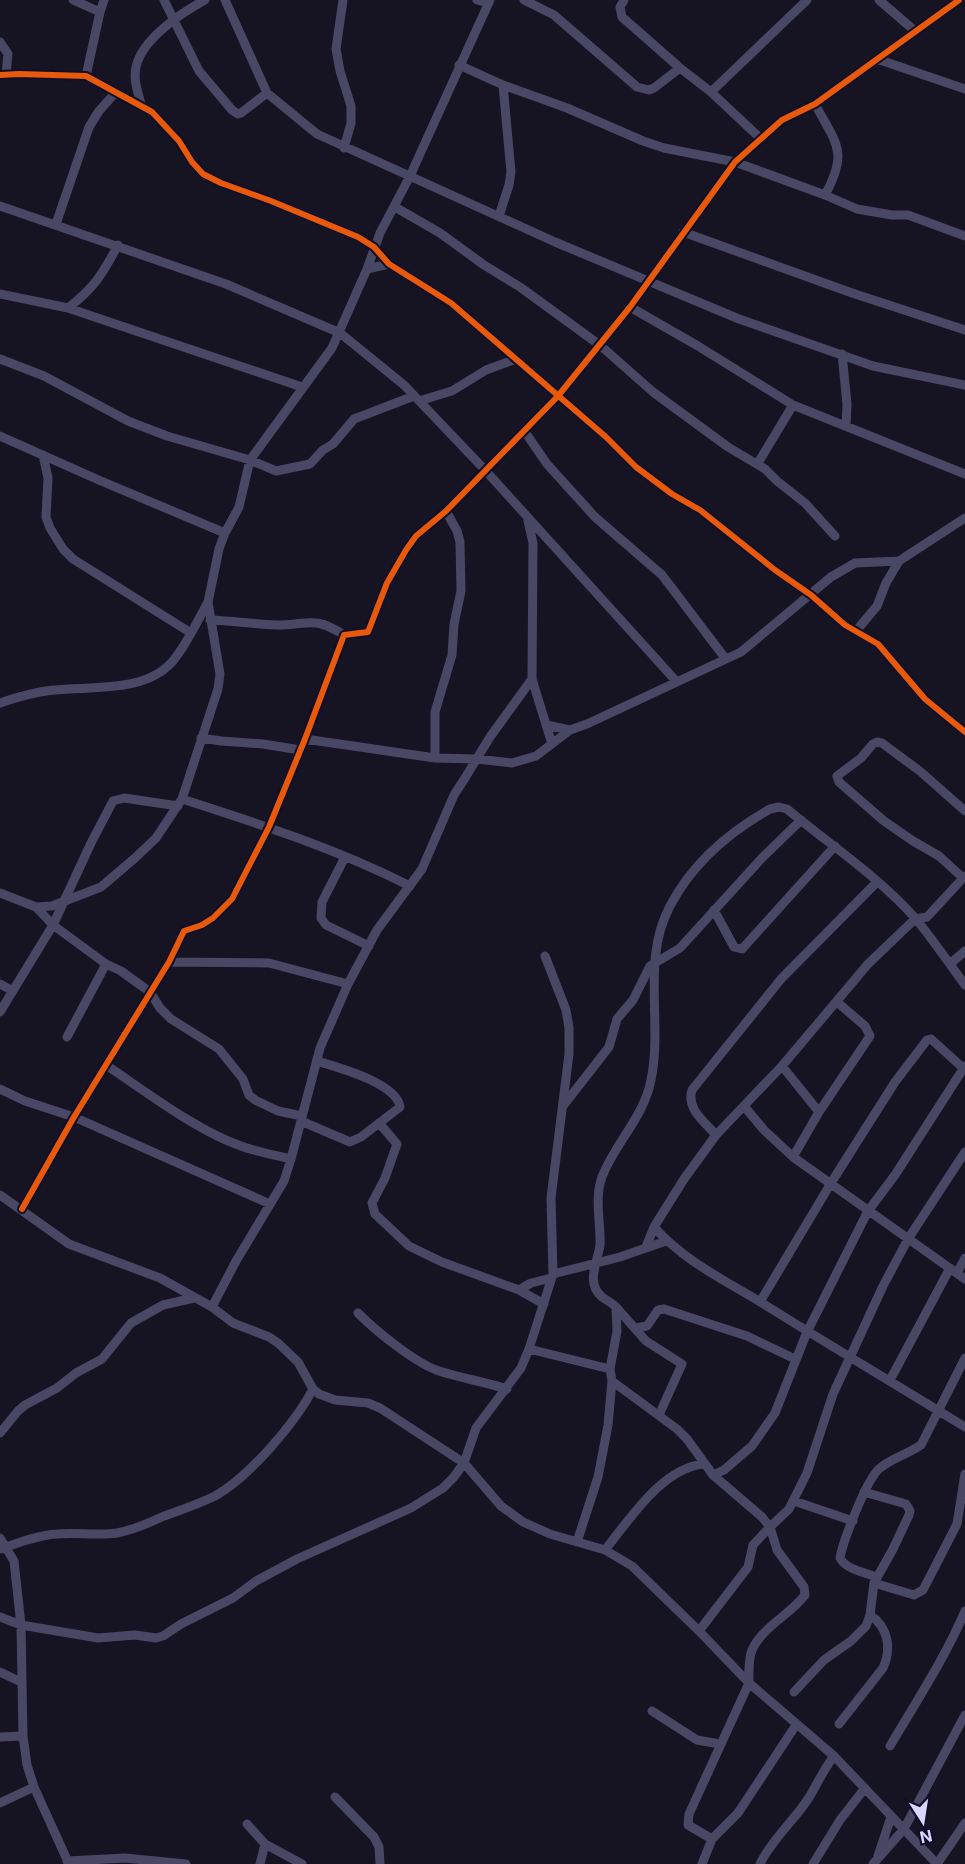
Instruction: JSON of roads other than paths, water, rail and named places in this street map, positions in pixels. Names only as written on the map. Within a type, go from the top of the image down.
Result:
[{"type":"street","points":[[73,0],[100,12]]},
{"type":"street","points":[[86,76],[104,0]]},
{"type":"street","points":[[164,0],[200,71],[232,110],[241,113],[267,93]]},
{"type":"street","points":[[141,104],[135,69],[145,49],[174,18],[205,0]]},
{"type":"street","points":[[225,0],[267,93],[316,134],[555,242],[739,319],[873,366],[965,385]]},
{"type":"street","points":[[343,0],[336,49],[351,106],[351,123],[344,148]]},
{"type":"street","points":[[0,703],[52,690],[119,685],[143,680],[160,672],[173,661],[208,602],[219,549],[239,507],[250,460],[302,387],[319,368],[340,333],[380,233],[410,176],[459,65],[490,2],[477,0]]},
{"type":"street","points":[[524,0],[554,15],[637,87],[649,90],[654,88],[680,68]]},
{"type":"street","points":[[624,0],[620,7],[622,17],[711,92],[760,138]]},
{"type":"street","points":[[711,92],[807,0]]},
{"type":"street","points":[[879,0],[915,32]]},
{"type":"street","points":[[210,620],[277,625],[310,621],[332,627],[344,635],[368,632],[387,583],[416,536],[446,511],[525,432],[601,346],[735,162],[782,120],[815,104],[959,0]]},
{"type":"street","points":[[0,42],[8,54],[3,75],[86,76],[152,112],[168,128],[203,174],[358,237],[374,248],[389,264],[451,303],[606,437],[642,472],[672,494],[700,510],[775,570],[811,595],[845,625],[878,644],[936,711],[965,732]]},
{"type":"street","points":[[877,59],[965,89]]},
{"type":"street","points":[[459,65],[503,85],[567,108],[664,148],[735,162],[857,208],[908,216],[965,236]]},
{"type":"street","points":[[499,216],[511,172],[503,85]]},
{"type":"street","points":[[56,224],[89,127],[99,111],[116,92]]},
{"type":"street","points":[[815,104],[837,146],[839,156],[836,172],[825,195]]},
{"type":"street","points":[[0,206],[226,284],[340,333],[372,357],[417,398],[676,681]]},
{"type":"street","points":[[395,207],[440,233],[484,265],[520,287],[601,346],[653,392],[728,447],[758,463],[805,503],[835,536]]},
{"type":"street","points":[[683,232],[852,293],[965,330]]},
{"type":"street","points":[[358,237],[380,233]]},
{"type":"street","points":[[68,308],[97,283],[118,245]]},
{"type":"street","points":[[366,269],[389,264]]},
{"type":"street","points":[[0,294],[68,308],[302,387]]},
{"type":"street","points":[[630,308],[699,346],[793,405],[965,474]]},
{"type":"street","points":[[842,354],[847,404],[846,426]]},
{"type":"street","points":[[0,359],[44,376],[128,421],[167,436],[250,460],[276,471],[308,465],[333,444],[354,419],[417,398],[453,391],[486,370],[516,359]]},
{"type":"street","points":[[758,463],[793,405]]},
{"type":"street","points":[[525,432],[551,470],[595,517],[662,575],[725,658]]},
{"type":"street","points":[[0,436],[225,533]]},
{"type":"street","points":[[43,455],[48,478],[46,517],[54,537],[63,549],[73,560],[191,633]]},
{"type":"street","points":[[435,758],[435,712],[452,655],[454,624],[461,591],[460,542],[446,511]]},
{"type":"street","points":[[526,516],[531,528],[533,543],[532,679],[552,744]]},
{"type":"street","points":[[856,631],[877,606],[886,583],[899,561],[964,521]]},
{"type":"street","points":[[305,739],[435,758],[512,763],[525,761],[536,756],[570,730],[725,658],[734,656],[752,645],[831,577],[855,563],[899,561]]},
{"type":"street","points":[[0,894],[36,907],[64,903],[101,887],[156,838],[180,803],[218,689],[220,674],[208,602]]},
{"type":"street","points":[[22,1209],[74,1117],[169,962],[184,931],[213,918],[232,899],[269,827],[344,635]]},
{"type":"street","points":[[212,1307],[236,1261],[284,1181],[316,1061],[325,1034],[348,984],[377,930],[410,886],[430,854],[454,795],[532,679]]},
{"type":"street","points":[[546,725],[570,730]]},
{"type":"street","points":[[201,738],[300,750]]},
{"type":"street","points":[[646,1247],[654,1227],[716,1134],[782,1066],[868,964],[915,919],[927,917],[964,877],[939,856],[885,821],[839,782],[837,776],[861,758],[873,744],[882,743],[921,772],[965,811]]},
{"type":"street","points":[[0,1012],[53,925],[113,801],[124,798],[180,803],[269,827],[367,864],[410,886]]},
{"type":"street","points":[[659,1415],[682,1364],[646,1341],[616,1307],[600,1296],[594,1285],[595,1263],[600,1249],[598,1200],[602,1179],[644,1105],[651,1080],[654,1036],[654,962],[661,925],[681,887],[713,849],[770,809],[779,807],[787,809],[877,882],[915,919],[965,985]]},
{"type":"street","points":[[563,1107],[609,1047],[617,1019],[633,1000],[646,971],[654,962],[680,948],[762,858],[801,820]]},
{"type":"street","points":[[714,910],[734,947],[742,949],[835,846]]},
{"type":"street","points":[[345,856],[322,903],[321,918],[326,925],[369,946]]},
{"type":"street","points":[[716,1134],[696,1113],[691,1104],[692,1090],[781,979],[877,882]]},
{"type":"street","points":[[36,907],[53,925],[106,964],[121,971],[150,992],[160,1008],[171,1019],[219,1049],[243,1079],[249,1095],[255,1100],[348,1142],[361,1137],[400,1107],[399,1102],[369,1078],[316,1061]]},
{"type":"street","points":[[950,964],[965,951]]},
{"type":"street","points":[[0,1617],[21,1624],[98,1638],[135,1635],[156,1638],[163,1636],[233,1598],[256,1581],[297,1559],[411,1508],[443,1488],[464,1463],[476,1428],[507,1389],[530,1349],[552,1276],[551,1198],[569,1054],[569,1028],[566,1010],[545,956]]},
{"type":"street","points":[[169,962],[269,963],[348,984]]},
{"type":"street","points":[[67,1037],[106,964]]},
{"type":"street","points":[[0,984],[13,991]]},
{"type":"street","points":[[792,1157],[870,1036],[865,1026],[837,1002]]},
{"type":"street","points":[[141,1007],[160,1008]]},
{"type":"street","points":[[713,1475],[740,1457],[775,1413],[807,1332],[868,1211],[896,1175],[964,1067],[931,1039],[927,1040],[895,1082],[760,1302]]},
{"type":"street","points":[[106,1065],[226,1140],[242,1147],[291,1159]]},
{"type":"street","points":[[782,1066],[819,1112]]},
{"type":"street","points":[[0,1089],[25,1101],[74,1117],[270,1204]]},
{"type":"street","points":[[744,1106],[764,1130],[792,1157],[957,1273]]},
{"type":"street","points":[[379,1123],[397,1144],[385,1178],[372,1203],[375,1214],[409,1246],[442,1262],[519,1290],[544,1304]]},
{"type":"street","points":[[699,1631],[748,1567],[753,1545],[794,1501],[807,1473],[833,1394],[883,1286],[908,1239],[965,1152]]},
{"type":"street","points":[[0,1195],[69,1244],[160,1278],[212,1307],[233,1323],[269,1337],[298,1362],[313,1389],[326,1398],[357,1401],[380,1408],[464,1463],[511,1515],[536,1528],[605,1550],[632,1566],[749,1683],[834,1756],[937,1864],[965,1823]]},
{"type":"street","points":[[654,1227],[666,1241],[712,1274],[965,1427]]},
{"type":"street","points":[[519,1290],[531,1282],[620,1257],[666,1241]]},
{"type":"street","points":[[890,1380],[965,1258]]},
{"type":"street","points":[[0,1433],[25,1405],[57,1388],[76,1373],[102,1359],[131,1323],[163,1305],[194,1298]]},
{"type":"street","points":[[577,1542],[598,1477],[608,1425],[612,1381],[610,1369],[617,1331],[616,1307]]},
{"type":"street","points":[[636,1328],[647,1326],[658,1310],[664,1309],[747,1336],[795,1359]]},
{"type":"street","points":[[358,1313],[403,1349],[437,1370],[507,1389]]},
{"type":"street","points":[[530,1349],[610,1369]]},
{"type":"street","points":[[965,1358],[921,1445],[879,1468],[864,1492],[841,1554],[842,1562],[875,1580],[914,1595],[923,1590],[957,1524],[965,1474]]},
{"type":"street","points":[[612,1381],[659,1415],[687,1439],[713,1475],[762,1517],[770,1527],[777,1550],[804,1587],[805,1595],[760,1638],[752,1650],[749,1660],[749,1683],[687,1820],[688,1825],[712,1839]]},
{"type":"street","points":[[3,1548],[39,1536],[97,1535],[119,1532],[142,1526],[217,1495],[231,1485],[272,1446],[303,1408],[313,1389]]},
{"type":"street","points":[[605,1550],[652,1492],[679,1470],[691,1465],[704,1464]]},
{"type":"street","points":[[794,1692],[824,1660],[859,1635],[866,1626],[870,1615],[875,1580],[893,1549],[910,1511],[906,1504],[864,1492]]},
{"type":"street","points":[[794,1501],[853,1521]]},
{"type":"street","points":[[0,1538],[3,1548],[14,1561]]},
{"type":"street","points":[[20,1543],[14,1561],[21,1624],[23,1736],[27,1765],[34,1787],[68,1863],[124,1858],[186,1864]]},
{"type":"street","points":[[890,1746],[936,1668],[965,1611]]},
{"type":"street","points":[[839,1724],[883,1668],[886,1660],[887,1637],[877,1620],[870,1615]]},
{"type":"street","points":[[0,1672],[21,1682]]},
{"type":"street","points":[[652,1711],[697,1740],[720,1744]]},
{"type":"street","points":[[875,1861],[904,1829],[965,1715]]},
{"type":"street","points":[[702,1864],[712,1839],[738,1813],[796,1725]]},
{"type":"street","points":[[0,1737],[23,1736]]},
{"type":"street","points":[[759,1864],[810,1796],[834,1756]]},
{"type":"street","points":[[0,1803],[34,1787]]},
{"type":"street","points":[[813,1864],[840,1820],[865,1788]]},
{"type":"street","points":[[335,1797],[374,1837],[379,1847],[380,1864]]},
{"type":"street","points":[[875,1861],[891,1817]]},
{"type":"street","points":[[247,1824],[265,1844],[302,1864]]},
{"type":"street","points":[[260,1864],[265,1844]]}]
